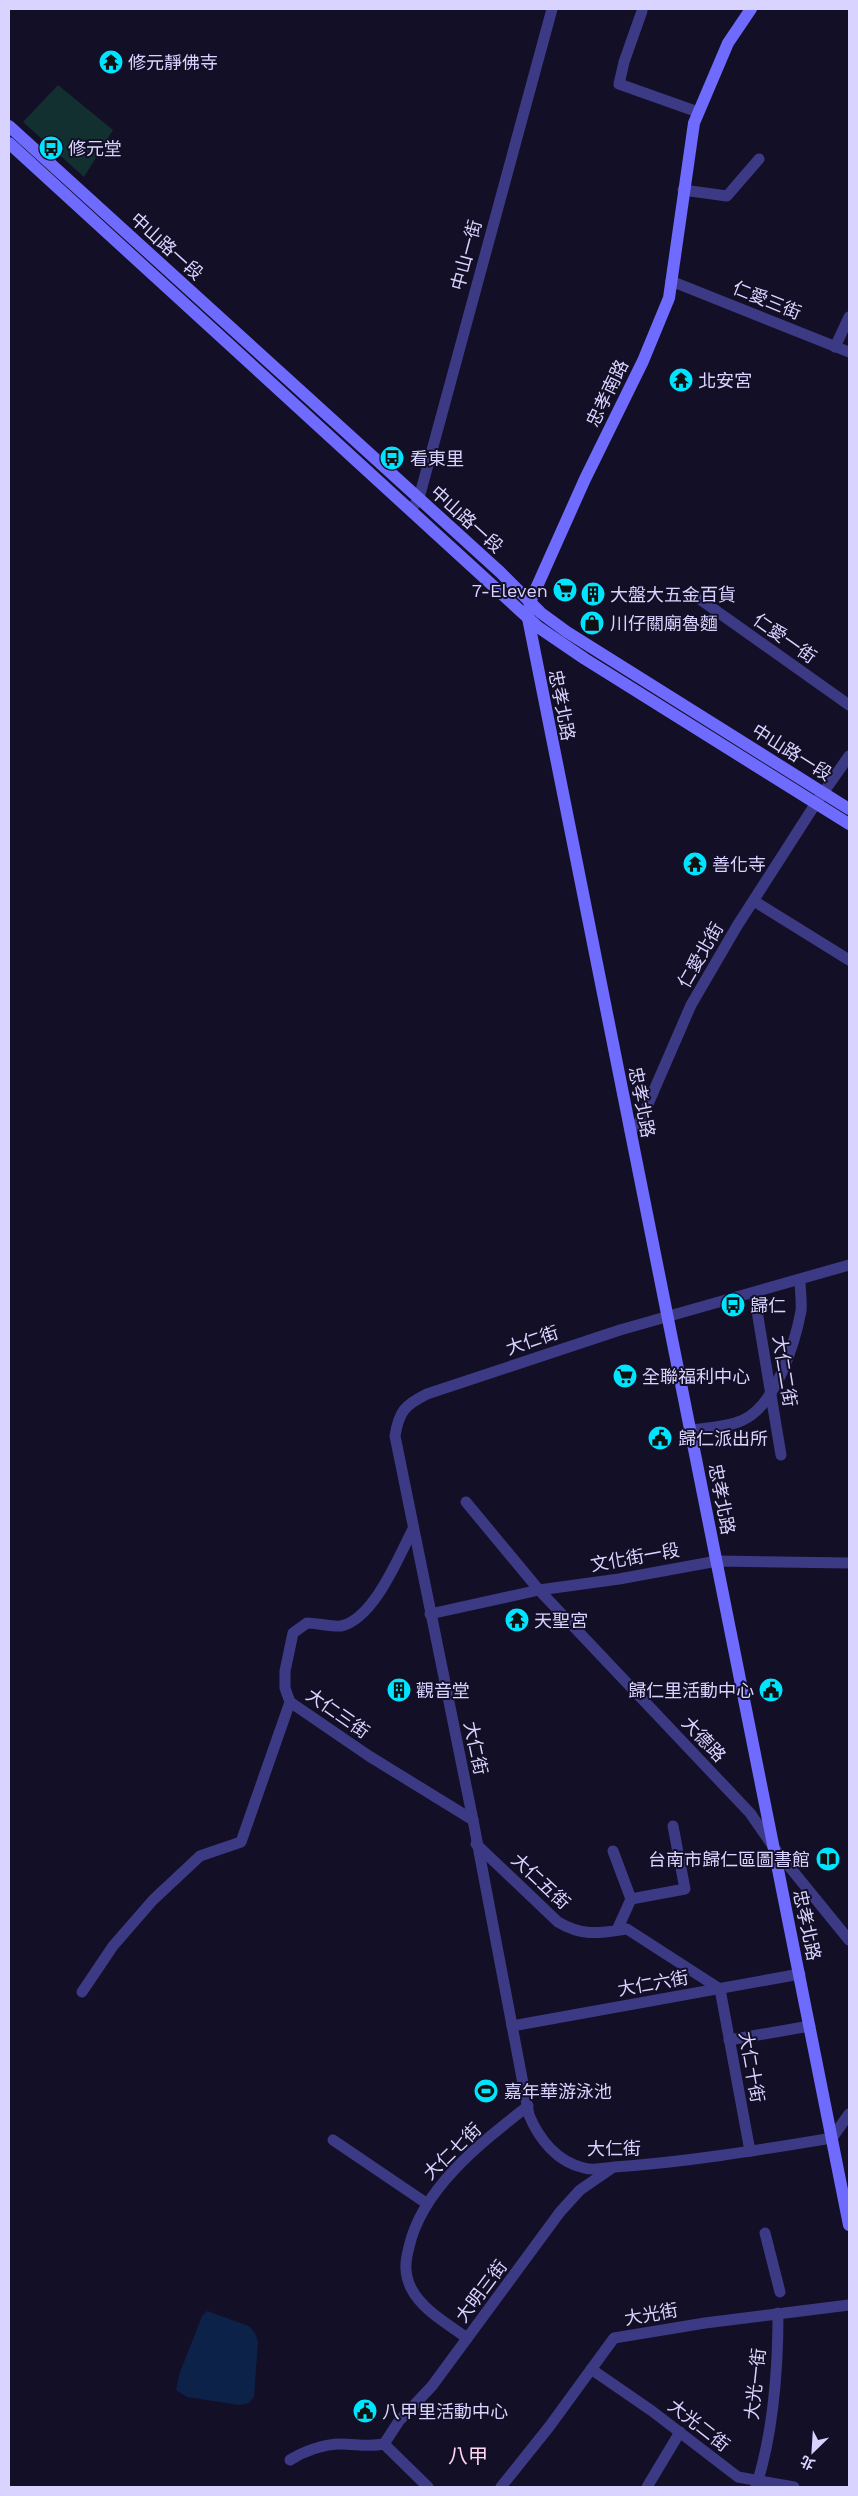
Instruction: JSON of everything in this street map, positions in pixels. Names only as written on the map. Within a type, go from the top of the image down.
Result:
[{"type":"main road","name":"忠孝南路","points":[[530,602],[585,479],[643,360],[669,298],[694,123],[728,43],[751,9]]},
{"type":"main road","name":"中山路一段","points":[[9,126],[500,572],[530,602],[567,632],[819,798],[849,824]]},
{"type":"main road","name":"中山路一段","points":[[9,143],[528,618],[550,636],[585,659],[819,798],[849,809]]},
{"type":"main road","name":"忠孝北路","points":[[530,602],[528,618],[849,2225]]},
{"type":"street","name":"中山一街","points":[[411,510],[419,498],[552,9]]},
{"type":"street","points":[[642,11],[624,62],[619,84],[698,112]]},
{"type":"street","points":[[683,190],[727,196],[759,158]]},
{"type":"street","name":"仁愛三街","points":[[671,281],[849,352]]},
{"type":"street","points":[[835,347],[849,317]]},
{"type":"street","name":"仁愛一街","points":[[701,600],[849,704]]},
{"type":"street","name":"仁愛北街","points":[[630,1131],[638,1124],[645,1111],[691,1005],[819,798],[849,756]]},
{"type":"street","points":[[754,901],[849,960]]},
{"type":"street","name":"大仁街","points":[[832,2138],[679,2162],[598,2170],[583,2168],[559,2155],[544,2144],[536,2133],[528,2106],[395,1436],[397,1421],[409,1403],[428,1394],[579,1343],[849,1265]]},
{"type":"street","points":[[690,1430],[744,1420],[760,1406],[789,1356],[801,1309],[800,1280]]},
{"type":"street","name":"大仁二街","points":[[754,1293],[780,1455]]},
{"type":"street","name":"大德路","points":[[466,1502],[540,1590],[750,1813],[775,1849],[849,1940]]},
{"type":"street","name":"大仁三街","points":[[413,1529],[389,1576],[370,1605],[356,1618],[340,1626],[307,1623],[294,1633],[284,1671],[286,1688],[290,1702],[369,1756],[472,1820]]},
{"type":"street","name":"文化街一段","points":[[430,1614],[540,1590],[619,1579],[716,1561],[849,1563]]},
{"type":"street","points":[[82,1992],[112,1946],[180,1874],[200,1856],[241,1842],[290,1702]]},
{"type":"street","points":[[631,1899],[685,1889],[673,1826]]},
{"type":"street","name":"大仁五街","points":[[476,1844],[558,1922],[573,1932],[590,1934],[627,1929],[720,1988]]},
{"type":"street","points":[[613,1851],[631,1899],[617,1930]]},
{"type":"street","name":"大仁六街","points":[[512,2026],[800,1974]]},
{"type":"street","name":"大仁十街","points":[[720,1988],[750,2151]]},
{"type":"street","points":[[730,2040],[810,2026]]},
{"type":"street","name":"大仁七街","points":[[467,2338],[424,2305],[411,2288],[404,2268],[414,2226],[426,2203],[454,2171],[528,2106]]},
{"type":"street","points":[[832,2138],[849,2114]]},
{"type":"street","name":"大仁七街","points":[[333,2140],[426,2203]]},
{"type":"street","name":"大明三街","points":[[384,2444],[400,2421],[427,2393],[560,2212],[580,2190],[614,2167]]},
{"type":"street","points":[[765,2233],[780,2292]]},
{"type":"street","name":"大光街","points":[[501,2487],[549,2428],[614,2338],[778,2313],[849,2305]]},
{"type":"street","name":"大光一街","points":[[757,2484],[765,2448],[778,2356],[778,2313]]},
{"type":"street","name":"大光二街","points":[[591,2369],[680,2432],[738,2477],[757,2484],[794,2487]]},
{"type":"street","points":[[647,2487],[680,2432]]},
{"type":"street","points":[[290,2460],[302,2452],[340,2444],[374,2446],[384,2444],[428,2487]]},
{"type":"green space","points":[[58,85],[113,130],[84,177],[23,122]]},
{"type":"water","points":[[207,2311],[249,2326],[255,2333],[258,2342],[254,2397],[249,2403],[239,2405],[187,2397],[176,2390],[179,2375],[202,2316]]},
{"type":"place","name":"修元靜佛寺","points":[[111,62]]},
{"type":"place","name":"修元堂","points":[[51,148]]},
{"type":"place","name":"北安宮","points":[[681,380]]},
{"type":"place","name":"看東里","points":[[392,458]]},
{"type":"place","name":"7-Eleven","points":[[565,590]]},
{"type":"place","name":"大盤大五金百貨","points":[[593,594]]},
{"type":"place","name":"川仔關廟魯麵","points":[[592,623]]},
{"type":"place","name":"善化寺","points":[[695,864]]},
{"type":"place","name":"歸仁","points":[[733,1305]]},
{"type":"place","name":"全聯福利中心","points":[[625,1376]]},
{"type":"place","name":"歸仁派出所","points":[[660,1438]]},
{"type":"place","name":"天聖宮","points":[[517,1620]]},
{"type":"place","name":"觀音堂","points":[[399,1690]]},
{"type":"place","name":"歸仁里活動中心","points":[[771,1690]]},
{"type":"place","name":"台南市歸仁區圖書館","points":[[828,1859]]},
{"type":"place","name":"嘉年華游泳池","points":[[486,2091]]},
{"type":"place","name":"八甲里活動中心","points":[[365,2411]]},
{"type":"district","name":"八甲","points":[[468,2456]]}]
